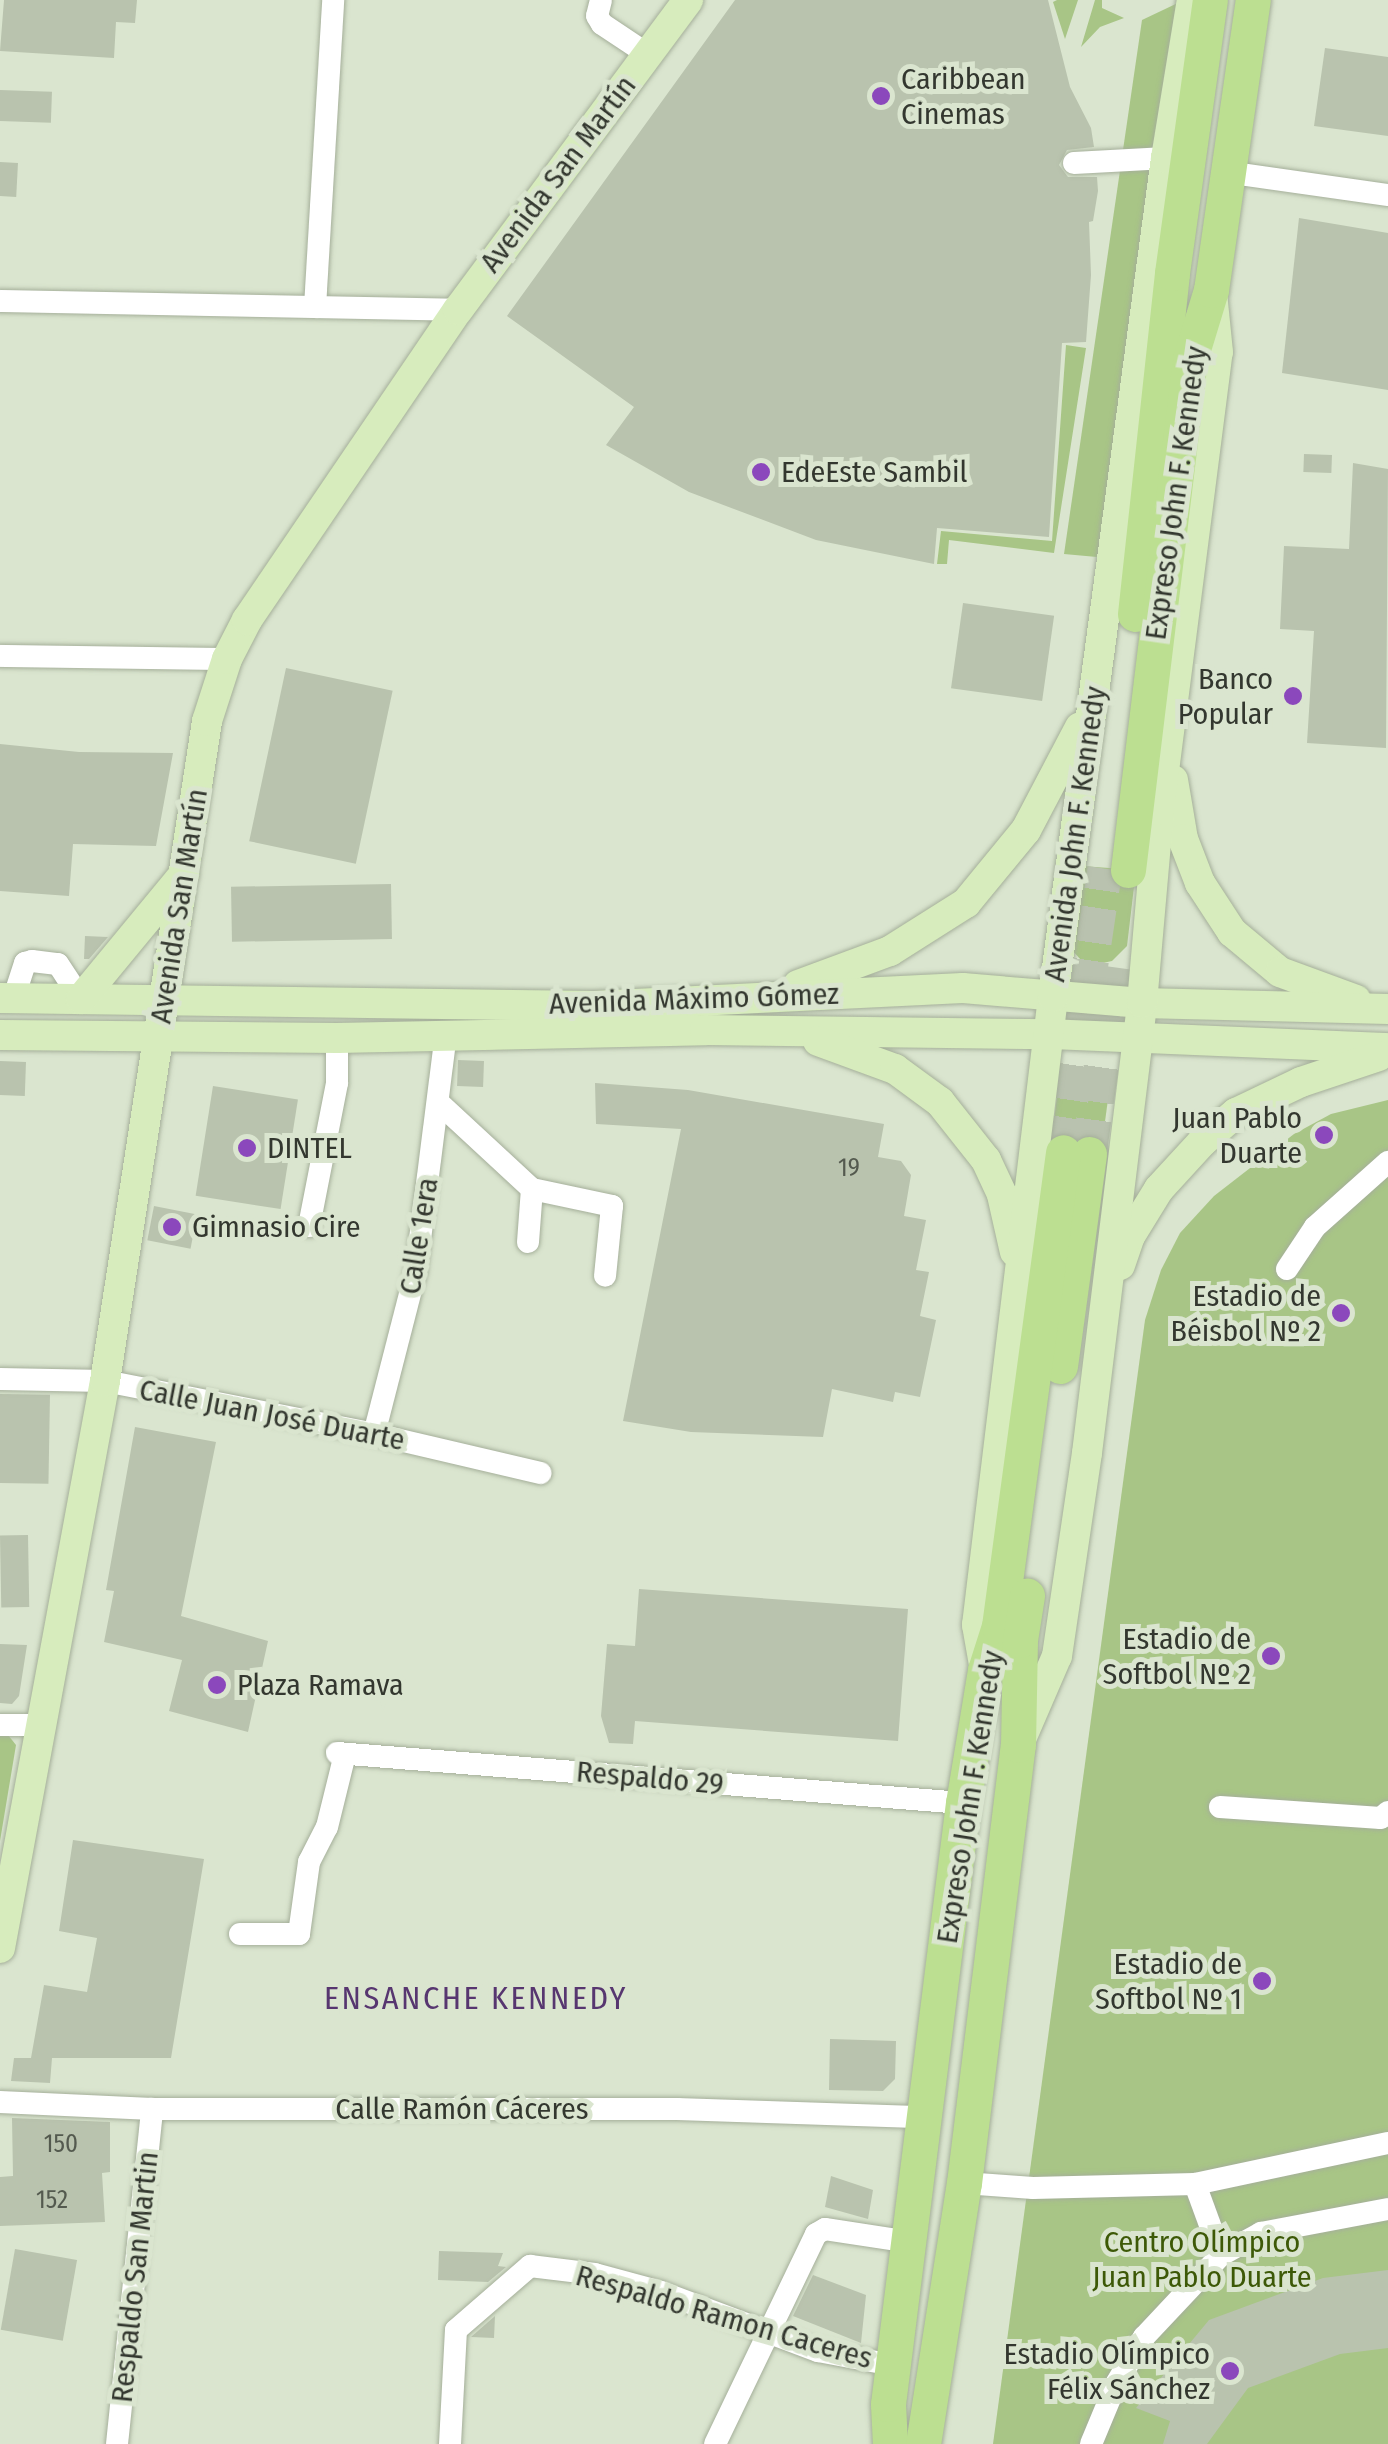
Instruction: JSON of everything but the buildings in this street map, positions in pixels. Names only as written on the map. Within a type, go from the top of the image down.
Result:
[{"type":"highway","name":"Expreso John F. Kennedy","points":[[1210,0],[1172,273],[1116,869],[1190,358],[1212,290],[1253,0]]},
{"type":"highway","name":"Expreso John F. Kennedy","points":[[890,2444],[888,2404],[963,1803],[985,1670],[999,1626],[1076,1153],[1020,1640],[1018,1746],[964,2184],[924,2444]]},
{"type":"main road","name":"Avenida John F. Kennedy","points":[[985,1670],[978,1625],[1053,997],[1166,158],[1192,0]]},
{"type":"main road","name":"Avenida San Martín","points":[[0,1948],[44,1725],[104,1381],[207,721],[227,659],[246,620],[458,310],[685,1]]},
{"type":"main road","points":[[1018,1746],[1057,1656],[1104,1305],[1218,352],[1212,290]]},
{"type":"main road","points":[[757,998],[890,951],[966,903],[1026,830],[1075,741],[1095,686]]},
{"type":"main road","points":[[1174,696],[1173,786],[1183,839],[1200,884],[1232,932],[1280,972],[1333,994],[1388,1008]]},
{"type":"main road","points":[[82,999],[184,874]]},
{"type":"main road","name":"Avenida Máximo Gómez","points":[[7,997],[594,1006],[963,988],[1142,1002],[1388,1008]]},
{"type":"main road","points":[[771,1032],[863,1055],[894,1069],[940,1102],[986,1160],[1002,1195],[1014,1242],[1016,1314]]},
{"type":"main road","name":"Avenida Máximo Gómez","points":[[0,1035],[337,1038],[771,1032],[1049,1034],[1388,1050]]},
{"type":"main road","points":[[1104,1305],[1130,1236],[1159,1189],[1202,1142],[1265,1097],[1388,1050]]},
{"type":"main road","points":[[934,2398],[938,2444]]},
{"type":"main road","points":[[873,2444],[888,2404]]},
{"type":"street","points":[[315,307],[332,0]]},
{"type":"street","points":[[601,0],[597,7],[602,24],[647,54]]},
{"type":"street","points":[[1074,163],[1166,158]]},
{"type":"street","points":[[1226,172],[1388,194]]},
{"type":"street","points":[[0,302],[458,310]]},
{"type":"street","points":[[0,656],[227,659]]},
{"type":"street","name":"Calle 1era","points":[[374,1434],[416,1271],[446,1035]]},
{"type":"street","points":[[309,1226],[337,1083],[337,1038]]},
{"type":"street","points":[[439,1103],[532,1189],[608,1203],[614,1211],[605,1276]]},
{"type":"street","points":[[1287,1269],[1315,1226],[1388,1162]]},
{"type":"street","points":[[528,1242],[532,1189]]},
{"type":"street","name":"Calle Juan José Duarte","points":[[0,1379],[104,1381],[374,1434],[540,1472]]},
{"type":"street","points":[[0,1725],[44,1725]]},
{"type":"street","name":"Respaldo 29","points":[[240,1934],[299,1934],[308,1862],[327,1827],[341,1754],[963,1803]]},
{"type":"street","points":[[1220,1807],[1381,1818],[1388,1812]]},
{"type":"street","name":"Calle Ramón Cáceres","points":[[0,2102],[152,2109],[678,2108],[924,2117]]},
{"type":"street","name":"Respaldo San Martin","points":[[117,2444],[152,2109]]},
{"type":"street","points":[[964,2184],[1033,2188],[1195,2184],[1388,2142]]},
{"type":"street","points":[[1195,2184],[1220,2256]]},
{"type":"street","points":[[1090,2444],[1116,2384],[1144,2337],[1220,2256],[1262,2233],[1388,2209]]},
{"type":"street","points":[[715,2444],[816,2234],[825,2229],[911,2242]]},
{"type":"street","name":"Respaldo Ramon Caceres","points":[[450,2444],[456,2330],[530,2266],[595,2274],[661,2292],[818,2350],[894,2365]]},
{"type":"green space","points":[[1078,0],[1065,39],[1053,2]]},
{"type":"green space","points":[[1095,0],[1102,0],[1102,8],[1124,18],[1100,27],[1081,47]]},
{"type":"green space","points":[[1182,1],[1108,558],[1064,554],[1142,20]]},
{"type":"green space","points":[[1066,345],[1086,348],[1054,553],[949,540],[947,564],[937,564],[941,531],[1052,541]]},
{"type":"green space","points":[[1082,866],[1136,870],[1127,946],[1112,961],[1098,964],[1081,960],[1071,949]]},
{"type":"green space","points":[[1072,1080],[1093,1081],[1109,1092],[1101,1151],[1051,1144],[1057,1096]]},
{"type":"green space","name":"Centro Olímpico Juan Pablo Duarte","points":[[1388,1100],[1388,2444],[993,2444],[1145,1320],[1161,1270],[1180,1233],[1214,1196],[1294,1134],[1331,1114]]},
{"type":"green space","points":[[0,1735],[8,1735],[16,1745],[0,1841]]},
{"type":"tunnel","points":[[1063,1152],[1105,868]]},
{"type":"tunnel","points":[[1089,1154],[1115,967]]},
{"type":"place","name":"Caribbean Cinemas","points":[[881,96]]},
{"type":"place","name":"EdeEste Sambil","points":[[761,472]]},
{"type":"place","name":"Banco Popular","points":[[1293,696]]},
{"type":"place","name":"Juan Pablo Duarte","points":[[1324,1135]]},
{"type":"place","name":"DINTEL","points":[[247,1148]]},
{"type":"place","name":"Gimnasio Cire","points":[[172,1227]]},
{"type":"place","name":"Estadio de Béisbol Nº 2","points":[[1341,1313]]},
{"type":"place","name":"Estadio de Softbol Nº 2","points":[[1271,1656]]},
{"type":"place","name":"Plaza Ramava","points":[[217,1685]]},
{"type":"place","name":"Estadio de Softbol Nº 1","points":[[1262,1981]]},
{"type":"place","name":"Estadio Olímpico Félix Sánchez","points":[[1230,2371]]},
{"type":"district","name":"ENSANCHE KENNEDY","points":[[476,1998]]}]
